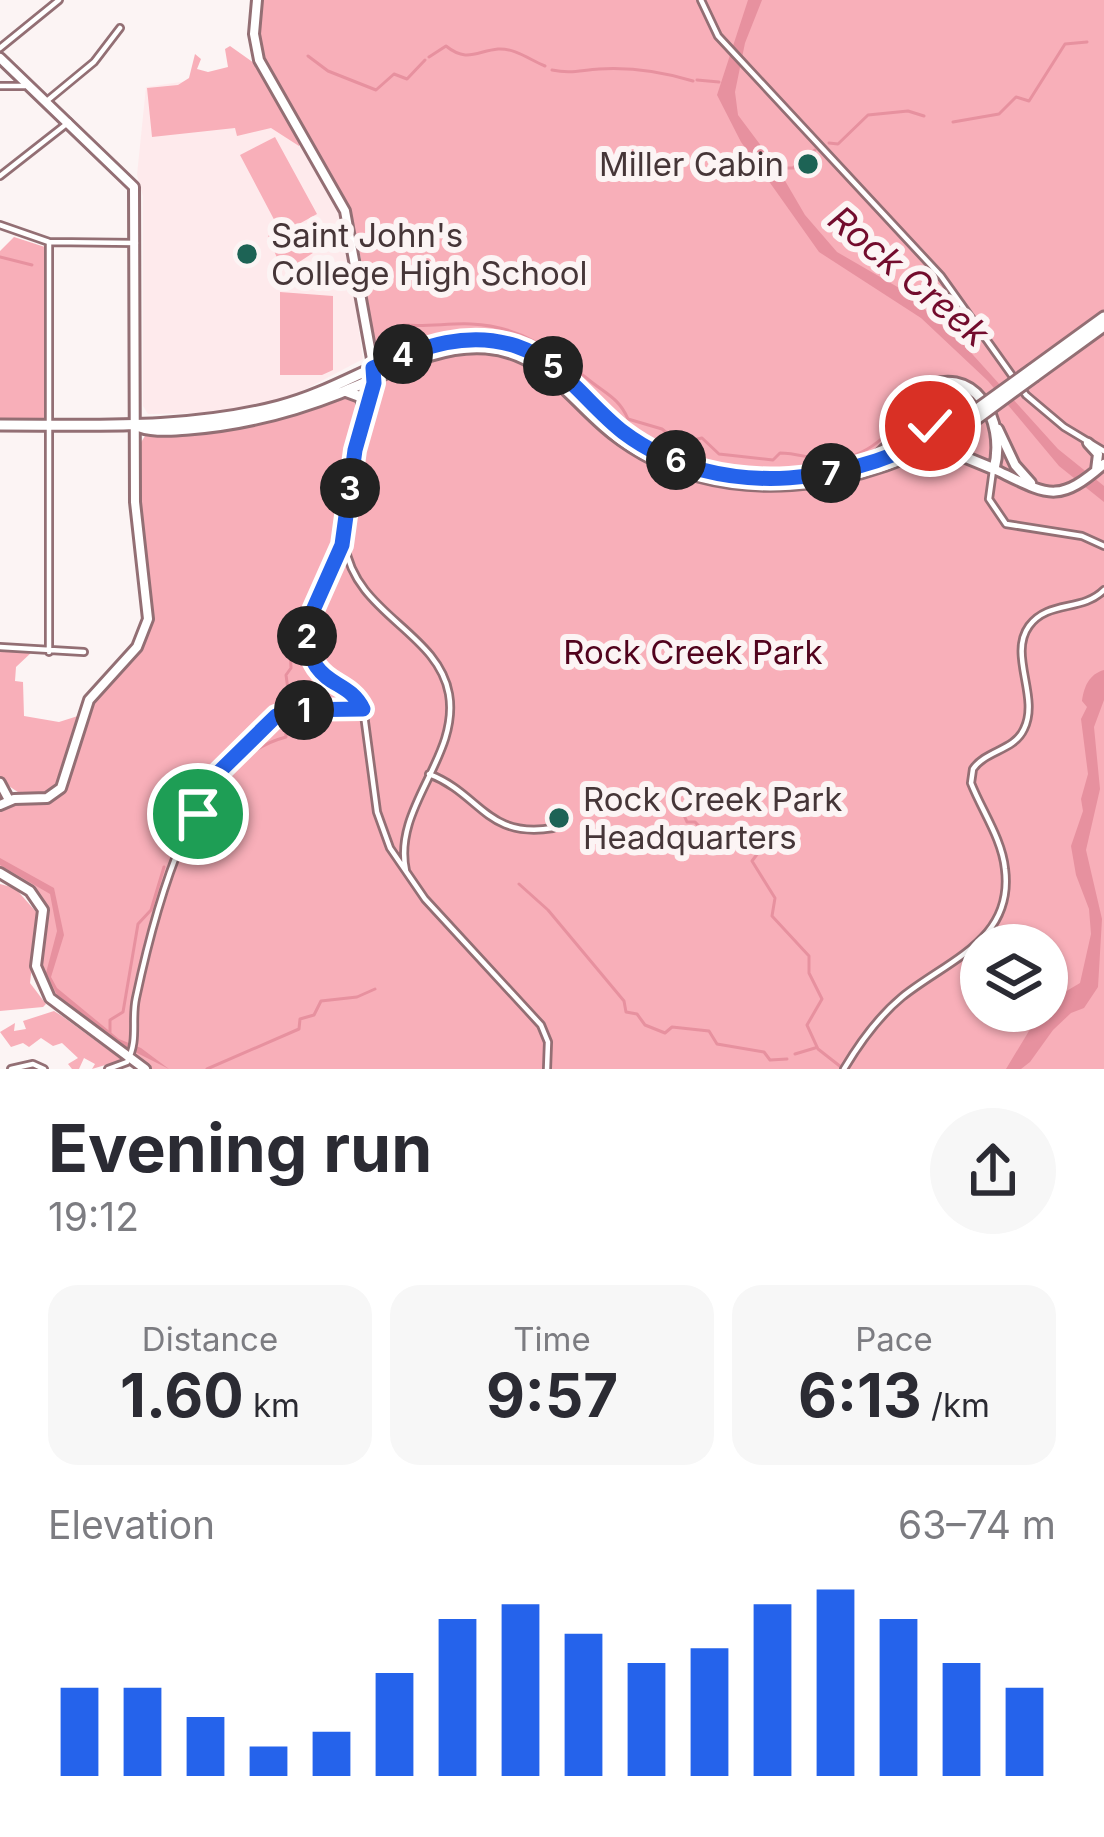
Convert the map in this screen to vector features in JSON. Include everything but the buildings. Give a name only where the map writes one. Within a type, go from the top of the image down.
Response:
[{"type":"main road","points":[[910,458],[1104,322]]},
{"type":"main road","points":[[136,425],[151,430],[221,425],[297,409],[345,392],[432,344],[496,341],[552,365],[628,436],[689,466],[767,477],[820,475],[864,466],[924,443],[955,424]]},
{"type":"main road","points":[[0,425],[136,425],[277,407],[452,349],[509,352],[551,373],[614,435],[646,456],[687,472],[736,482],[814,484],[910,458],[956,454],[994,469],[998,429],[969,388],[952,381],[929,385],[915,395],[893,444],[864,466]]},
{"type":"main road","points":[[929,385],[919,401],[921,418],[935,428],[969,420]]},
{"type":"main road","points":[[345,392],[361,397],[365,411]]},
{"type":"street","points":[[0,48],[59,0]]},
{"type":"street","points":[[257,0],[254,34],[259,59],[346,211],[374,373],[354,457],[345,533],[335,567],[309,612],[308,642],[323,677],[354,695],[363,709],[377,812],[387,842],[408,877],[483,967],[541,1025],[548,1042],[548,1069]]},
{"type":"street","points":[[701,0],[723,41],[941,276],[1026,395],[1098,454],[1095,472]]},
{"type":"street","points":[[46,101],[94,62],[120,28]]},
{"type":"street","points":[[0,58],[134,187],[136,513],[147,624],[127,660],[89,700],[61,788],[47,798],[10,800],[0,786]]},
{"type":"street","points":[[0,86],[30,86]]},
{"type":"street","points":[[0,176],[69,122]]},
{"type":"street","points":[[0,225],[49,242],[136,243]]},
{"type":"street","points":[[49,242],[49,652]]},
{"type":"street","points":[[998,429],[1033,484]]},
{"type":"street","points":[[1088,443],[1104,451]]},
{"type":"street","points":[[1104,464],[1080,486],[1064,492],[1033,484],[1010,467],[994,469],[991,504],[1006,524],[1082,536],[1104,545]]},
{"type":"street","points":[[345,533],[350,566],[379,608],[434,659],[446,682],[448,724],[404,838],[408,877]]},
{"type":"street","points":[[335,567],[350,566]]},
{"type":"street","points":[[844,1069],[896,1003],[994,928],[1006,893],[1005,865],[971,783],[973,769],[988,754],[1014,742],[1025,728],[1030,701],[1023,643],[1029,627],[1046,611],[1086,604],[1104,590]]},
{"type":"street","points":[[0,647],[84,652]]},
{"type":"street","points":[[108,1069],[132,1051],[136,999],[177,849],[212,780],[263,726],[284,712],[363,709]]},
{"type":"street","points":[[428,774],[457,788],[503,826],[554,827]]},
{"type":"street","points":[[387,842],[404,838]]},
{"type":"street","points":[[0,873],[25,888],[42,907],[44,924],[36,964],[50,998],[132,1051],[145,1069]]},
{"type":"street","points":[[11,1069],[33,1064],[44,1069]]},
{"type":"shaded area","points":[[748,0],[762,0],[745,43],[735,92],[738,115],[805,215],[837,252],[901,289],[955,335],[1058,449],[1104,486],[1104,502],[1059,466],[988,381],[921,318],[819,252],[741,142],[717,95]]},
{"type":"shaded area","name":"Saint John's College High School","points":[[258,71],[343,216],[363,359],[289,398],[209,413],[148,414],[143,406],[143,196],[137,175],[146,87]]},
{"type":"shaded area","points":[[1104,670],[1104,700],[1094,727],[1100,789],[1086,850],[1102,919],[1098,987],[1084,1008],[1068,1016],[1068,990],[1080,983],[1091,934],[1071,846],[1083,811],[1088,774],[1081,719],[1087,707],[1082,701],[1095,675]]},
{"type":"shaded area","points":[[0,858],[54,888],[64,935],[51,977],[57,988],[119,1039],[141,1048],[169,1069],[119,1044],[57,995],[46,973],[57,931],[50,894],[0,865]]},
{"type":"shaded area","points":[[1028,1032],[1052,1032],[1030,1062],[1021,1069],[1006,1069]]},
{"type":"green space","name":"Rock Creek Park","points":[[260,0],[1104,0],[1104,1069],[150,1069],[81,1023],[50,993],[38,959],[47,913],[38,897],[0,870],[0,811],[14,802],[50,802],[64,792],[90,706],[133,661],[149,630],[152,603],[139,514],[140,444],[145,436],[176,437],[237,428],[384,382],[348,209],[266,60]]},
{"type":"green space","points":[[230,46],[254,63],[300,139],[299,146],[271,128],[237,136],[235,128],[152,137],[147,88],[178,85],[189,78],[195,54],[201,59],[197,69],[208,72],[228,67],[225,49]]},
{"type":"green space","points":[[275,137],[317,214],[297,225],[305,226],[322,247],[287,270],[282,270],[268,236],[279,229],[240,155]]},
{"type":"green space","points":[[14,237],[45,247],[45,419],[0,419],[0,251]]},
{"type":"green space","points":[[280,292],[333,296],[333,370],[322,375],[280,375]]},
{"type":"green space","points":[[0,646],[33,651],[16,667],[15,681],[23,682],[24,716],[59,722],[81,715],[57,791],[26,795],[0,778]]},
{"type":"green space","points":[[0,884],[15,888],[38,914],[30,983],[46,1004],[43,1007],[0,1011]]},
{"type":"green space","points":[[54,1011],[122,1060],[92,1069],[95,1064],[84,1058],[79,1069],[72,1069],[68,1064],[78,1058],[62,1043],[53,1046],[41,1038],[29,1047],[23,1043],[11,1047],[0,1032],[15,1023],[14,1031],[26,1029],[23,1021]]},
{"type":"waterway","points":[[953,122],[999,114],[1016,97],[1029,101],[1065,44],[1087,42]]},
{"type":"waterway","points":[[429,57],[446,46],[466,55],[504,49],[545,66]]},
{"type":"waterway","points":[[308,56],[328,71],[376,90],[394,74],[407,79],[425,60]]},
{"type":"waterway","points":[[552,70],[634,70],[693,81]]},
{"type":"waterway","points":[[697,80],[719,82]]},
{"type":"waterway","points":[[829,143],[838,144],[868,115],[908,111],[924,116]]},
{"type":"waterway","points":[[775,168],[793,168],[815,150]]},
{"type":"waterway","points":[[0,257],[32,265]]},
{"type":"waterway","points":[[404,325],[471,324],[520,335],[612,397],[628,419],[662,429],[679,443],[702,438],[719,454],[773,460],[780,453],[824,459],[850,456],[882,438],[898,420],[908,398]]},
{"type":"waterway","points":[[290,647],[291,668],[286,675],[290,704]]},
{"type":"waterway","points":[[182,846],[236,766],[266,744],[286,737],[285,719]]},
{"type":"waterway","points":[[679,804],[687,822],[720,838],[751,842],[758,853],[752,861],[775,898],[772,916],[809,956],[809,973],[822,999],[807,1025],[818,1049],[841,1067]]},
{"type":"waterway","points":[[110,1032],[110,1020],[123,1012],[138,924],[151,910],[164,867]]},
{"type":"waterway","points":[[519,884],[548,910],[624,1001],[626,1012],[637,1014],[645,1025],[665,1033],[672,1027],[709,1031],[717,1044],[764,1052],[770,1060],[787,1059]]},
{"type":"waterway","points":[[207,1069],[299,1029],[300,1019],[314,1015],[321,1001],[357,997],[375,989]]},
{"type":"waterway","points":[[795,1054],[815,1048]]},
{"type":"place","name":"Miller Cabin","points":[[808,164]]},
{"type":"place","name":"Saint John's College High School","points":[[247,254]]},
{"type":"place","name":"Rock Creek Park Headquarters","points":[[559,818]]},
{"type":"route","points":[[198,814],[215,776],[276,716],[292,710],[363,709],[357,698],[333,686],[316,667],[306,626],[342,545],[355,450],[375,378],[373,368],[418,348],[456,340],[519,347],[552,365],[628,436],[689,466],[720,473],[804,476],[853,469],[898,455],[955,424],[930,426]]},
{"type":"water label","name":"Rock Creek","points":[[909,276]]}]
